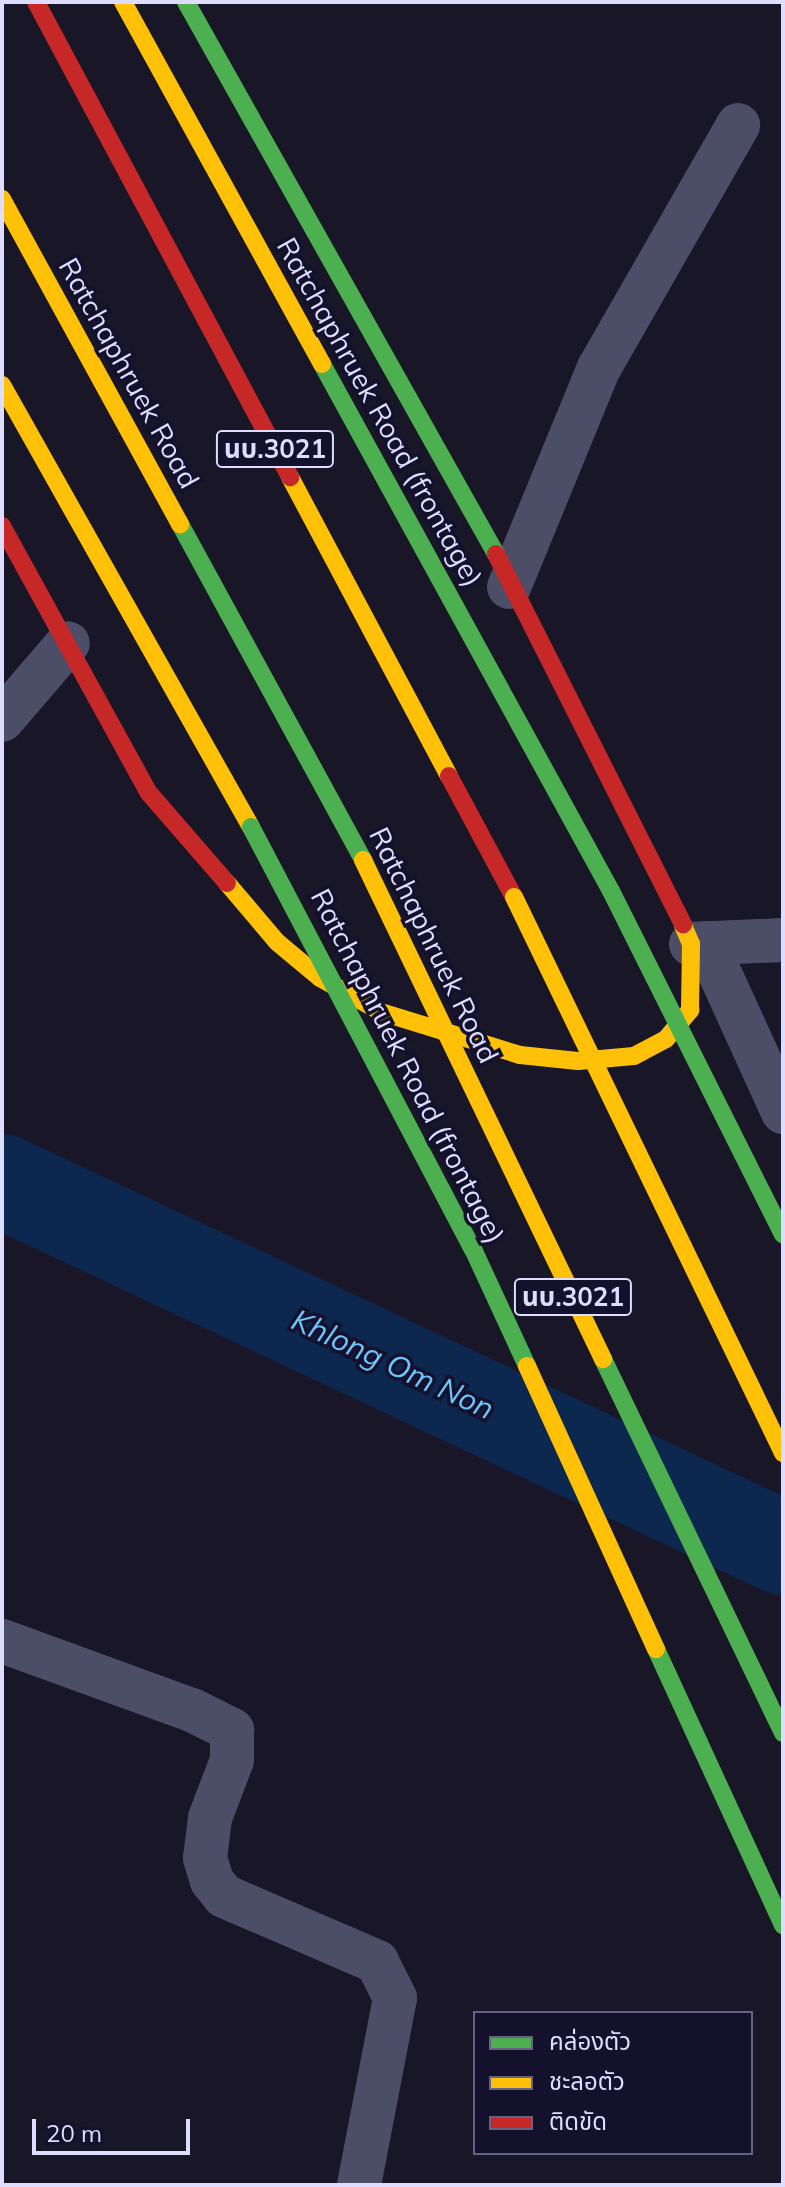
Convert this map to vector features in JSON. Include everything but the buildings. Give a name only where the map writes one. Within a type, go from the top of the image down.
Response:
[{"type":"main road","name":"นบ.3021","points":[[36,2],[514,897],[783,1453]]},
{"type":"main road","name":"Ratchaphruek Road (frontage)","points":[[123,2],[611,891],[783,1234]]},
{"type":"main road","points":[[2,526],[158,804],[277,942],[320,978],[381,1012],[520,1055],[578,1061],[634,1056],[666,1039],[690,1010],[698,943],[509,587],[460,482],[186,2]]},
{"type":"main road","name":"Ratchaphruek Road","points":[[2,199],[363,860],[783,1733]]},
{"type":"main road","name":"Ratchaphruek Road (frontage)","points":[[2,385],[251,827],[473,1249],[783,1925]]},
{"type":"street","points":[[509,587],[599,368],[738,125]]},
{"type":"street","points":[[2,720],[68,643]]},
{"type":"street","points":[[783,940],[698,943],[783,1112]]},
{"type":"street","points":[[2,1641],[192,1710],[232,1730],[232,1760],[210,1818],[207,1845],[212,1881],[224,1896],[377,1962],[395,1998],[359,2185]]},
{"type":"waterway","name":"Khlong Om Non","points":[[2,1181],[783,1548]]},
{"type":"traffic: fast","points":[[186,2],[496,554]]},
{"type":"traffic: fast","points":[[322,364],[611,891]]},
{"type":"traffic: fast","points":[[180,524],[363,860]]},
{"type":"traffic: fast","points":[[251,827],[473,1249],[527,1366]]},
{"type":"traffic: fast","points":[[611,891],[783,1234]]},
{"type":"traffic: fast","points":[[603,1359],[783,1733]]},
{"type":"traffic: fast","points":[[656,1649],[783,1925]]},
{"type":"traffic: slow","points":[[123,2],[322,364]]},
{"type":"traffic: slow","points":[[2,199],[180,524]]},
{"type":"traffic: slow","points":[[2,385],[251,827]]},
{"type":"traffic: slow","points":[[290,477],[449,776]]},
{"type":"traffic: slow","points":[[363,860],[603,1359]]},
{"type":"traffic: slow","points":[[227,883],[277,942],[320,978],[381,1012],[520,1055],[578,1061],[634,1056],[666,1039],[690,1010],[691,944],[683,925]]},
{"type":"traffic: slow","points":[[514,897],[783,1453]]},
{"type":"traffic: slow","points":[[527,1366],[656,1649]]},
{"type":"traffic: jam","points":[[36,2],[290,477]]},
{"type":"traffic: jam","points":[[2,526],[149,793],[227,883]]},
{"type":"traffic: jam","points":[[496,554],[683,925]]},
{"type":"traffic: jam","points":[[449,776],[514,897]]}]
